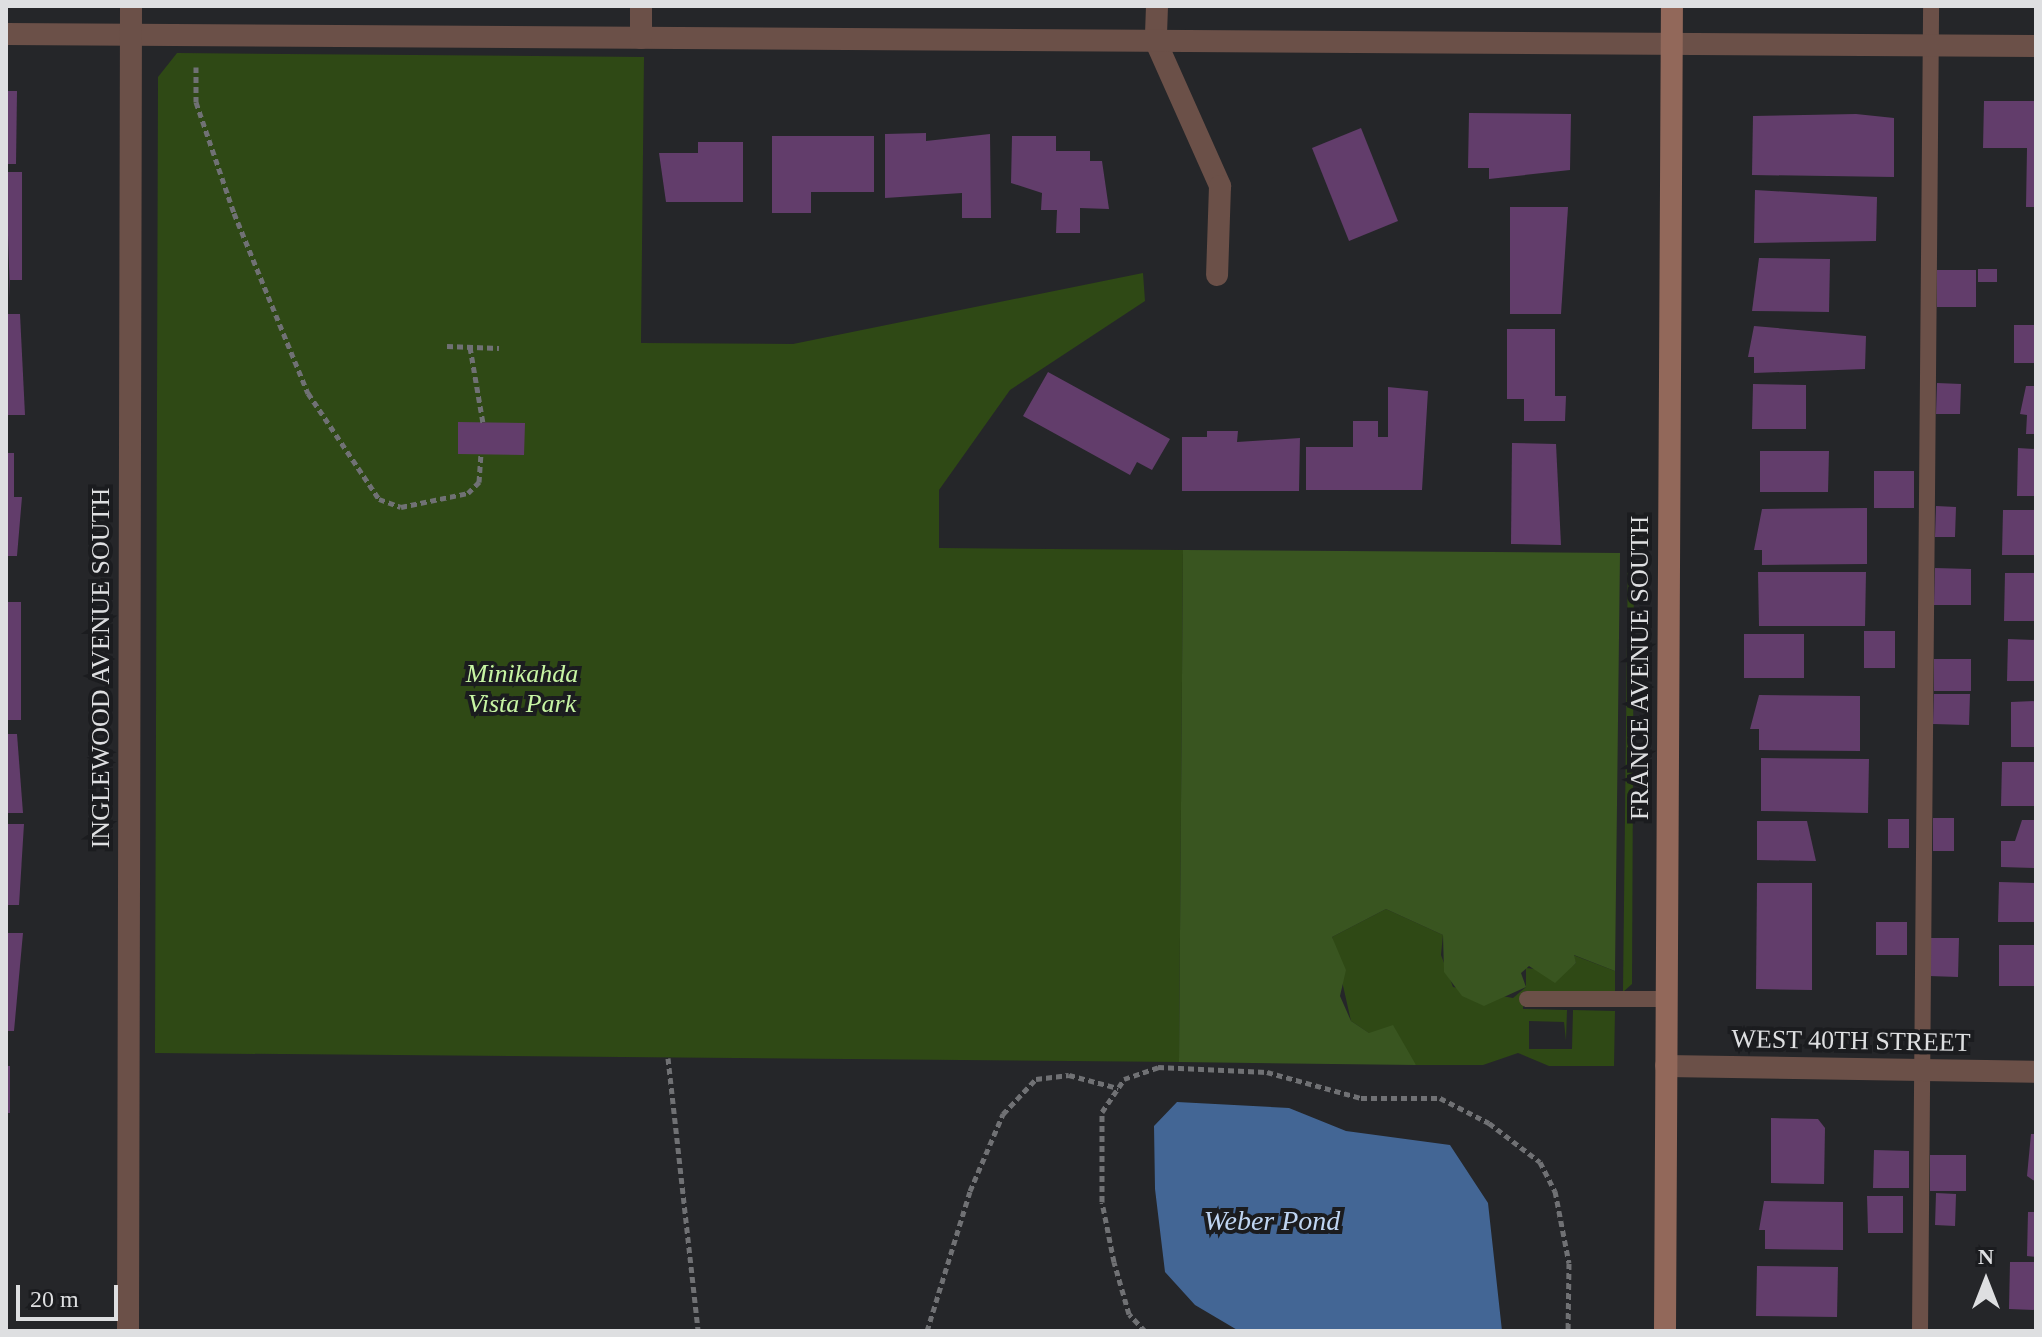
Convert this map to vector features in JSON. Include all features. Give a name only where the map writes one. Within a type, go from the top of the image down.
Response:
[{"type":"main road","name":"FRANCE AVENUE SOUTH","points":[[1665,1331],[1672,6]]},
{"type":"street","name":"INGLEWOOD AVENUE SOUTH","points":[[128,1331],[131,6]]},
{"type":"street","points":[[641,6],[641,38]]},
{"type":"street","points":[[1157,6],[1156,42],[1220,186],[1217,275]]},
{"type":"street","points":[[6,34],[2036,46]]},
{"type":"street","name":"WEST 40TH STREET","points":[[1666,1066],[2036,1072]]},
{"type":"lane","points":[[1920,1331],[1931,6]]},
{"type":"lane","points":[[1527,999],[1666,999]]},
{"type":"path","points":[[196,67],[196,102],[229,200],[308,393],[379,499],[401,507],[468,493],[479,482],[481,454]]},
{"type":"path","points":[[447,346],[499,348]]},
{"type":"path","points":[[470,347],[483,423]]},
{"type":"path","points":[[668,1058],[698,1331]]},
{"type":"path","points":[[1145,1331],[1129,1314],[1102,1202],[1102,1112],[1118,1088],[1158,1067],[1267,1072],[1361,1098],[1440,1098],[1489,1123],[1540,1162],[1555,1191],[1569,1263],[1568,1331]]},
{"type":"path","points":[[927,1331],[970,1191],[1003,1114],[1036,1079],[1069,1075],[1118,1088]]},
{"type":"green space","name":"Minikahda Vista Park","points":[[177,53],[644,57],[641,343],[793,344],[1143,273],[1145,301],[1010,390],[939,490],[939,548],[1183,550],[1179,1062],[155,1053],[158,77]]},
{"type":"green space","points":[[1183,550],[1620,553],[1615,971],[1574,955],[1576,963],[1555,983],[1529,966],[1521,973],[1526,987],[1484,1006],[1462,996],[1444,972],[1443,935],[1386,909],[1332,937],[1346,970],[1340,996],[1351,1021],[1369,1033],[1393,1025],[1416,1065],[1179,1062]]},
{"type":"green space","points":[[1628,553],[1634,553],[1632,984],[1623,992]]},
{"type":"green space","points":[[1386,909],[1443,935],[1441,955],[1453,987],[1513,998],[1526,987],[1526,968],[1565,972],[1576,963],[1573,955],[1615,971],[1615,991],[1524,991],[1523,1009],[1567,1010],[1566,1041],[1564,1022],[1529,1021],[1529,1049],[1572,1049],[1573,1010],[1615,1011],[1614,1066],[1549,1066],[1518,1053],[1483,1065],[1416,1065],[1351,1021],[1332,937]]},
{"type":"water","name":"Weber Pond","points":[[1177,1102],[1289,1108],[1346,1131],[1450,1145],[1488,1203],[1502,1331],[1239,1331],[1195,1305],[1165,1272],[1155,1189],[1154,1126]]},
{"type":"building","points":[[6,91],[17,91],[16,164],[6,164]]},
{"type":"building","points":[[1984,101],[2036,101],[2036,207],[2026,207],[2027,148],[1983,148]]},
{"type":"building","points":[[1469,113],[1571,114],[1570,170],[1489,179],[1489,168],[1468,168]]},
{"type":"building","points":[[1856,114],[1894,118],[1894,177],[1752,175],[1753,116]]},
{"type":"building","points":[[1361,128],[1398,221],[1349,241],[1312,148]]},
{"type":"building","points":[[926,133],[926,141],[990,134],[991,218],[962,218],[962,193],[885,198],[885,134]]},
{"type":"building","points":[[772,136],[874,136],[874,192],[811,192],[811,213],[772,213]]},
{"type":"building","points":[[1012,136],[1056,136],[1056,151],[1090,151],[1090,161],[1102,161],[1109,209],[1080,208],[1080,233],[1056,233],[1057,210],[1041,210],[1042,193],[1011,183]]},
{"type":"building","points":[[698,142],[743,142],[743,202],[666,202],[659,153],[698,153]]},
{"type":"building","points":[[6,172],[22,172],[22,280],[10,280],[10,298]]},
{"type":"building","points":[[1755,190],[1877,197],[1876,241],[1754,243]]},
{"type":"building","points":[[1510,207],[1568,207],[1561,314],[1510,314]]},
{"type":"building","points":[[1759,258],[1830,259],[1829,312],[1752,311]]},
{"type":"building","points":[[1978,269],[1997,269],[1997,282],[1978,282]]},
{"type":"building","points":[[1937,270],[1976,270],[1976,307],[1937,307]]},
{"type":"building","points":[[6,314],[20,314],[25,415],[6,415]]},
{"type":"building","points":[[2014,325],[2036,325],[2036,363],[2014,363]]},
{"type":"building","points":[[1754,326],[1866,336],[1865,369],[1754,373],[1754,357],[1748,357]]},
{"type":"building","points":[[1507,329],[1555,329],[1555,396],[1566,396],[1565,421],[1524,421],[1524,399],[1507,399]]},
{"type":"building","points":[[1048,372],[1170,439],[1152,470],[1137,462],[1130,475],[1023,416]]},
{"type":"building","points":[[1937,383],[1961,384],[1960,414],[1936,414]]},
{"type":"building","points":[[1753,384],[1806,385],[1806,429],[1752,429]]},
{"type":"building","points":[[2026,386],[2036,386],[2036,434],[2026,434],[2027,415],[2020,414]]},
{"type":"building","points":[[1388,387],[1428,391],[1422,490],[1306,490],[1306,447],[1353,447],[1353,421],[1378,421],[1378,437],[1388,437]]},
{"type":"building","points":[[458,422],[525,423],[524,455],[458,454]]},
{"type":"building","points":[[1207,431],[1238,431],[1237,442],[1300,438],[1299,491],[1182,491],[1182,437],[1207,437]]},
{"type":"building","points":[[1512,443],[1556,444],[1561,545],[1511,544]]},
{"type":"building","points":[[2018,448],[2036,449],[2036,496],[2017,496]]},
{"type":"building","points":[[1760,451],[1829,451],[1828,492],[1760,492]]},
{"type":"building","points":[[6,453],[14,453],[14,497],[22,497],[17,556],[6,556]]},
{"type":"building","points":[[1874,471],[1914,471],[1914,508],[1874,508]]},
{"type":"building","points":[[1936,506],[1956,507],[1955,537],[1935,537]]},
{"type":"building","points":[[1867,508],[1867,564],[1762,565],[1762,550],[1754,550],[1762,509]]},
{"type":"building","points":[[2003,510],[2036,510],[2036,555],[2002,555]]},
{"type":"building","points":[[1935,568],[1971,569],[1971,605],[1934,605]]},
{"type":"building","points":[[1758,572],[1866,572],[1865,626],[1759,626]]},
{"type":"building","points":[[2005,573],[2036,573],[2036,621],[2004,621]]},
{"type":"building","points":[[6,602],[21,602],[21,720],[6,720]]},
{"type":"building","points":[[1864,631],[1895,631],[1895,668],[1864,668]]},
{"type":"building","points":[[1744,634],[1804,634],[1804,678],[1744,678]]},
{"type":"building","points":[[2008,639],[2036,640],[2036,681],[2007,681]]},
{"type":"building","points":[[1934,659],[1971,659],[1971,691],[1934,691]]},
{"type":"building","points":[[1934,694],[1970,694],[1969,725],[1933,724]]},
{"type":"building","points":[[1759,695],[1860,696],[1860,751],[1759,750],[1759,729],[1750,729]]},
{"type":"building","points":[[2036,701],[2036,747],[2011,747],[2011,702]]},
{"type":"building","points":[[6,734],[17,734],[23,813],[6,813]]},
{"type":"building","points":[[1761,758],[1869,759],[1868,813],[1761,811]]},
{"type":"building","points":[[2002,762],[2036,762],[2036,806],[2001,806]]},
{"type":"building","points":[[1933,818],[1954,818],[1954,851],[1933,851]]},
{"type":"building","points":[[1888,819],[1909,819],[1909,848],[1888,848]]},
{"type":"building","points":[[2022,820],[2036,820],[2036,868],[2001,867],[2001,841],[2015,841]]},
{"type":"building","points":[[1757,821],[1807,821],[1816,861],[1757,860]]},
{"type":"building","points":[[6,824],[24,824],[19,905],[6,905]]},
{"type":"building","points":[[1999,882],[2036,883],[2036,922],[1998,922]]},
{"type":"building","points":[[1757,883],[1812,883],[1812,990],[1756,989]]},
{"type":"building","points":[[1876,922],[1907,922],[1907,955],[1876,955]]},
{"type":"building","points":[[6,933],[23,933],[14,1031],[6,1031]]},
{"type":"building","points":[[1930,938],[1959,938],[1958,977],[1929,976]]},
{"type":"building","points":[[1999,945],[2036,945],[2036,986],[1999,986]]},
{"type":"building","points":[[6,1066],[10,1066],[10,1113],[6,1113]]},
{"type":"building","points":[[1771,1118],[1818,1119],[1825,1128],[1824,1184],[1771,1183]]},
{"type":"building","points":[[2031,1134],[2036,1134],[2036,1182],[2027,1176]]},
{"type":"building","points":[[1874,1150],[1909,1151],[1909,1188],[1873,1188]]},
{"type":"building","points":[[1930,1155],[1966,1155],[1966,1191],[1930,1191]]},
{"type":"building","points":[[1936,1193],[1956,1194],[1955,1226],[1935,1225]]},
{"type":"building","points":[[1867,1196],[1903,1196],[1903,1233],[1868,1233]]},
{"type":"building","points":[[1764,1201],[1843,1202],[1843,1250],[1765,1249],[1765,1230],[1759,1230]]},
{"type":"building","points":[[2028,1212],[2036,1212],[2036,1257],[2027,1256]]},
{"type":"building","points":[[2010,1262],[2036,1262],[2036,1310],[2009,1309]]},
{"type":"building","points":[[1757,1266],[1838,1267],[1837,1317],[1756,1316]]}]
